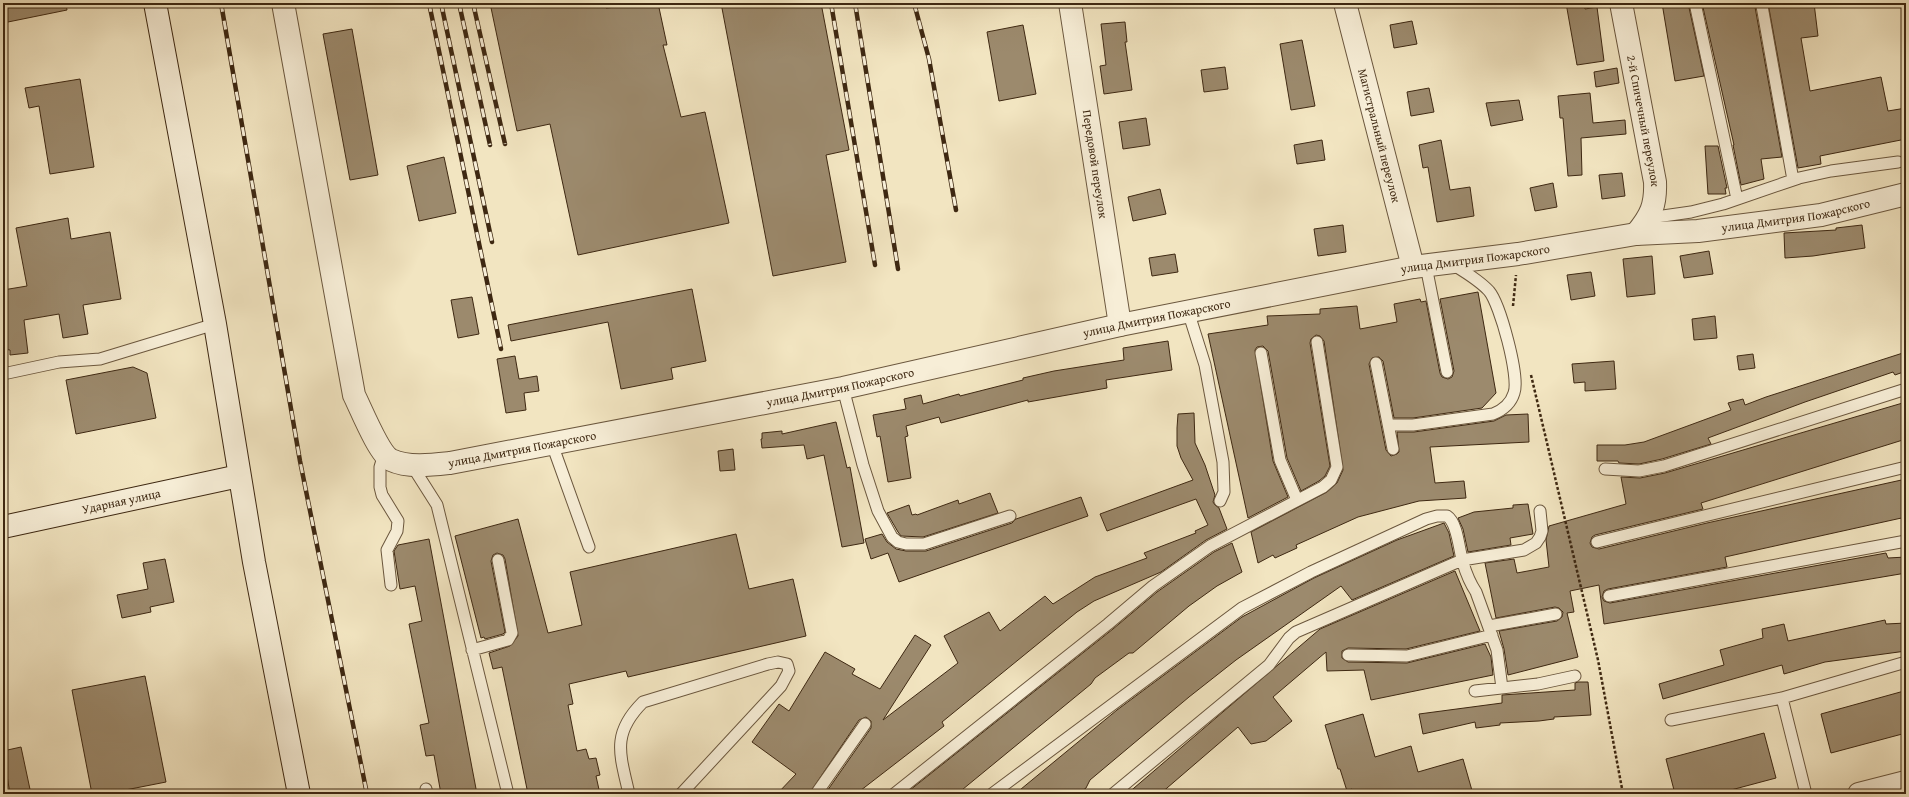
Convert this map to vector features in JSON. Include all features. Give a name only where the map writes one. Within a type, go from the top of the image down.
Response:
[{"type":"street","points":[[155,3],[214,324],[239,476],[299,794]]},
{"type":"street","points":[[283,3],[346,358],[354,395],[384,454]]},
{"type":"street","name":"Передовой переулок","points":[[1070,3],[1120,325]]},
{"type":"street","name":"Магистральный переулок","points":[[1345,3],[1419,267]]},
{"type":"street","name":"2-й Спичечный переулок","points":[[1621,3],[1655,182],[1655,195],[1643,226]]},
{"type":"street","name":"улица Дмитрия Пожарского","points":[[384,454],[390,460],[411,464],[450,463],[843,388],[1120,325],[1419,267],[1518,254],[1643,226],[1698,231],[1821,215],[1906,194]]},
{"type":"street","name":"Ударная улица","points":[[3,527],[239,476]]},
{"type":"street","points":[[1859,794],[1906,782]]},
{"type":"lane","points":[[1695,3],[1737,199]]},
{"type":"lane","points":[[1762,6],[1793,180]]},
{"type":"lane","points":[[1643,226],[1737,199],[1793,180],[1831,171],[1898,162]]},
{"type":"lane","points":[[1390,425],[1413,425],[1494,414],[1510,402],[1514,393],[1516,383],[1513,360],[1499,312],[1490,292],[1476,279],[1450,263]]},
{"type":"lane","points":[[1419,267],[1447,372]]},
{"type":"lane","points":[[1188,312],[1205,365],[1222,462],[1224,492],[1220,501]]},
{"type":"lane","points":[[3,374],[59,362],[100,359],[214,324]]},
{"type":"lane","points":[[894,794],[1153,586],[1210,546],[1323,487],[1331,480],[1337,467],[1317,342]]},
{"type":"lane","points":[[1261,353],[1280,460],[1297,500]]},
{"type":"lane","points":[[1376,363],[1390,425],[1393,448]]},
{"type":"lane","points":[[843,388],[863,466],[878,511],[892,538],[898,542],[906,544],[924,544],[1010,516]]},
{"type":"lane","points":[[1605,469],[1639,471],[1664,466],[1906,389]]},
{"type":"lane","points":[[552,444],[589,547]]},
{"type":"lane","points":[[384,454],[380,467],[380,487],[382,495],[398,521],[397,531],[387,550],[391,585]]},
{"type":"lane","points":[[411,464],[436,505],[508,794]]},
{"type":"lane","points":[[1597,542],[1906,467]]},
{"type":"lane","points":[[1113,794],[1269,665],[1289,638],[1296,632],[1316,622],[1462,560],[1516,552],[1531,547],[1540,538],[1542,531],[1540,511]]},
{"type":"lane","points":[[992,794],[1242,608],[1311,572],[1426,519],[1444,515],[1450,518],[1453,522],[1462,560],[1490,630],[1496,650],[1502,688]]},
{"type":"lane","points":[[1609,596],[1906,541]]},
{"type":"lane","points":[[472,650],[508,640],[512,633],[498,560]]},
{"type":"lane","points":[[1348,655],[1407,656],[1490,630],[1556,614]]},
{"type":"lane","points":[[629,794],[620,756],[620,737],[631,715],[643,702],[768,664],[778,662],[787,664],[789,671],[782,686],[681,794]]},
{"type":"lane","points":[[1671,720],[1782,698],[1906,662]]},
{"type":"lane","points":[[1475,691],[1538,684],[1575,676]]},
{"type":"lane","points":[[1782,698],[1806,794]]},
{"type":"lane","points":[[816,794],[865,724]]},
{"type":"path","points":[[1513,312],[1518,254]]},
{"type":"path","points":[[1529,368],[1597,659],[1623,794]]},
{"type":"building","points":[[3,3],[66,3],[67,10],[3,23]]},
{"type":"building","points":[[490,3],[605,3],[606,8],[658,3],[667,45],[663,45],[681,117],[705,112],[729,223],[578,255],[550,124],[517,131]]},
{"type":"building","points":[[721,3],[821,3],[849,150],[826,155],[846,262],[773,276]]},
{"type":"building","points":[[1566,3],[1584,3],[1585,9],[1597,7],[1604,61],[1577,65]]},
{"type":"building","points":[[1662,3],[1688,3],[1704,76],[1675,81]]},
{"type":"building","points":[[1702,3],[1756,3],[1755,7],[1782,157],[1761,159],[1764,179],[1741,185],[1734,145]]},
{"type":"building","points":[[1768,3],[1814,3],[1818,36],[1801,38],[1810,91],[1881,77],[1888,111],[1906,108],[1906,139],[1820,156],[1821,164],[1798,168]]},
{"type":"building","points":[[1412,21],[1417,44],[1394,48],[1390,25]]},
{"type":"building","points":[[1125,22],[1127,42],[1125,42],[1132,90],[1104,94],[1100,66],[1106,65],[1101,24]]},
{"type":"building","points":[[1023,25],[1036,94],[999,101],[987,32]]},
{"type":"building","points":[[352,29],[378,175],[350,180],[323,34]]},
{"type":"building","points":[[1302,40],[1315,106],[1291,110],[1280,44]]},
{"type":"building","points":[[1225,67],[1228,89],[1204,92],[1201,70]]},
{"type":"building","points":[[1617,68],[1619,83],[1596,87],[1594,72]]},
{"type":"building","points":[[80,79],[94,167],[50,174],[39,106],[29,108],[25,88]]},
{"type":"building","points":[[1429,88],[1434,112],[1411,116],[1407,92]]},
{"type":"building","points":[[1590,93],[1593,123],[1625,120],[1626,134],[1581,138],[1582,175],[1568,176],[1563,118],[1560,118],[1558,96]]},
{"type":"building","points":[[1519,100],[1523,120],[1491,126],[1486,103]]},
{"type":"building","points":[[1146,118],[1150,145],[1123,149],[1119,122]]},
{"type":"building","points":[[1322,140],[1325,160],[1297,164],[1294,145]]},
{"type":"building","points":[[1441,140],[1450,190],[1470,187],[1474,216],[1437,222],[1428,167],[1423,168],[1419,145]]},
{"type":"building","points":[[1705,146],[1718,146],[1727,188],[1725,188],[1726,194],[1708,194]]},
{"type":"building","points":[[444,157],[456,213],[419,221],[407,166]]},
{"type":"building","points":[[1622,173],[1625,196],[1602,199],[1599,175]]},
{"type":"building","points":[[1553,183],[1557,207],[1535,211],[1530,188]]},
{"type":"building","points":[[1160,189],[1166,214],[1133,221],[1128,197]]},
{"type":"building","points":[[68,218],[71,239],[110,232],[121,299],[83,305],[88,334],[63,338],[59,314],[24,320],[28,353],[10,355],[10,350],[3,349],[3,290],[27,286],[16,228]]},
{"type":"building","points":[[1343,225],[1346,252],[1318,256],[1314,229]]},
{"type":"building","points":[[1862,225],[1865,248],[1813,256],[1785,258],[1784,233],[1836,230],[1836,228]]},
{"type":"building","points":[[1709,251],[1713,274],[1684,278],[1680,256]]},
{"type":"building","points":[[1175,254],[1178,272],[1152,276],[1149,258]]},
{"type":"building","points":[[1652,256],[1655,294],[1627,297],[1623,259]]},
{"type":"building","points":[[1591,272],[1595,296],[1571,300],[1567,275]]},
{"type":"building","points":[[692,289],[706,361],[671,368],[673,379],[621,389],[608,322],[511,341],[508,325]]},
{"type":"building","points":[[1478,292],[1496,393],[1482,408],[1413,418],[1394,418],[1383,361],[1379,357],[1372,358],[1369,364],[1386,450],[1391,456],[1399,452],[1397,432],[1414,432],[1494,421],[1506,415],[1528,414],[1529,442],[1430,447],[1435,483],[1464,481],[1466,498],[1419,501],[1358,517],[1296,545],[1297,548],[1275,558],[1273,555],[1258,563],[1251,532],[1327,492],[1337,483],[1343,470],[1324,341],[1320,336],[1316,335],[1311,339],[1310,343],[1330,466],[1325,476],[1301,491],[1287,458],[1268,351],[1263,346],[1257,347],[1255,350],[1273,461],[1288,497],[1248,518],[1208,334],[1268,325],[1267,316],[1320,314],[1320,309],[1357,306],[1360,329],[1397,322],[1394,304],[1420,299],[1421,302],[1426,301],[1440,373],[1442,377],[1448,379],[1452,377],[1454,371],[1440,299]]},
{"type":"building","points":[[472,297],[479,334],[458,338],[451,300]]},
{"type":"building","points":[[1715,316],[1717,338],[1694,340],[1692,319]]},
{"type":"building","points":[[1168,341],[1172,370],[1106,380],[1107,388],[1028,402],[1028,400],[941,423],[939,417],[906,426],[908,436],[905,437],[911,478],[888,482],[880,436],[877,437],[873,415],[906,409],[904,399],[921,395],[923,404],[959,394],[960,396],[1023,380],[1023,378],[1054,371],[1124,360],[1123,348]]},
{"type":"building","points":[[1906,352],[1906,371],[1895,375],[1893,372],[1805,402],[1708,438],[1711,444],[1662,459],[1639,464],[1619,463],[1618,461],[1597,461],[1597,445],[1625,445],[1644,442],[1731,410],[1728,403],[1743,399],[1745,405]]},
{"type":"building","points":[[1753,354],[1755,368],[1739,370],[1737,356]]},
{"type":"building","points":[[515,356],[519,379],[537,376],[539,391],[524,393],[526,410],[506,413],[497,359]]},
{"type":"building","points":[[1614,361],[1616,389],[1585,391],[1585,382],[1574,383],[1572,364]]},
{"type":"building","points":[[133,367],[147,373],[156,418],[76,434],[66,380]]},
{"type":"building","points":[[1906,402],[1906,439],[1701,503],[1703,509],[1595,535],[1592,537],[1590,543],[1592,547],[1599,549],[1707,523],[1906,479],[1906,517],[1725,557],[1727,567],[1608,589],[1604,591],[1602,597],[1604,601],[1610,603],[1886,553],[1888,558],[1906,557],[1906,573],[1604,624],[1599,585],[1570,591],[1574,612],[1567,613],[1578,657],[1508,675],[1504,649],[1499,631],[1557,621],[1562,617],[1563,612],[1559,608],[1555,607],[1496,618],[1485,563],[1514,559],[1517,573],[1549,567],[1546,540],[1549,526],[1626,504],[1621,477],[1640,478],[1665,473]]},
{"type":"building","points":[[1194,413],[1195,443],[1205,465],[1215,495],[1213,502],[1219,508],[1227,529],[1206,540],[1161,572],[1094,601],[1077,612],[942,722],[944,726],[856,794],[825,794],[871,728],[871,721],[866,717],[859,720],[809,794],[777,794],[796,774],[752,742],[779,704],[789,711],[825,652],[855,669],[852,674],[880,689],[915,635],[931,645],[883,720],[958,663],[944,636],[989,612],[1000,631],[1045,596],[1053,604],[1095,577],[1147,558],[1144,553],[1196,533],[1195,531],[1208,525],[1196,499],[1107,531],[1100,514],[1193,480],[1181,458],[1177,446],[1177,428],[1178,414]]},
{"type":"building","points":[[836,422],[847,468],[850,467],[864,543],[842,547],[824,455],[807,459],[804,445],[762,448],[761,439],[762,433],[782,431],[782,434]]},
{"type":"building","points":[[733,449],[735,470],[720,471],[718,451]]},
{"type":"building","points":[[990,493],[998,513],[923,537],[901,536],[887,513],[909,505],[912,515],[917,515],[958,500],[959,504]]},
{"type":"building","points":[[1081,497],[1088,516],[899,582],[888,553],[871,559],[865,539],[882,534],[887,542],[896,549],[906,551],[926,551],[1012,523],[1016,519]]},
{"type":"building","points":[[1528,504],[1533,534],[1510,538],[1511,545],[1468,552],[1463,529],[1458,518],[1474,512],[1513,508],[1513,505]]},
{"type":"building","points":[[518,519],[548,633],[582,625],[570,572],[736,534],[749,589],[793,579],[806,636],[628,677],[626,671],[569,684],[573,704],[568,705],[577,751],[586,749],[589,759],[596,758],[600,775],[596,776],[600,794],[528,794],[502,667],[493,669],[489,653],[510,646],[518,636],[505,559],[503,555],[497,553],[493,555],[491,561],[505,632],[503,634],[485,639],[484,637],[481,638],[455,536]]},
{"type":"building","points":[[1444,523],[1449,533],[1454,556],[1352,600],[1341,586],[1236,660],[1189,697],[1090,780],[1086,788],[1078,794],[1015,794],[1117,710],[1242,617],[1314,578],[1397,540]]},
{"type":"building","points":[[429,539],[477,794],[441,794],[434,755],[426,756],[420,725],[429,723],[409,624],[422,621],[415,586],[400,589],[394,551],[398,545]]},
{"type":"building","points":[[1232,543],[1242,572],[1217,586],[1189,606],[1133,653],[1129,653],[1095,678],[1091,684],[957,794],[905,794],[1113,629],[1157,592],[1214,552]]},
{"type":"building","points":[[165,559],[174,602],[150,607],[151,612],[122,618],[117,595],[148,589],[143,563]]},
{"type":"building","points":[[1455,571],[1480,631],[1406,649],[1348,648],[1342,651],[1342,658],[1348,662],[1407,663],[1485,644],[1491,657],[1493,675],[1371,700],[1364,670],[1327,671],[1326,652],[1273,697],[1292,721],[1266,741],[1251,744],[1238,727],[1160,794],[1127,794],[1320,629]]},
{"type":"building","points":[[1885,620],[1886,624],[1906,623],[1906,651],[1825,662],[1784,674],[1782,665],[1663,699],[1659,684],[1724,665],[1720,650],[1763,638],[1762,629],[1784,624],[1788,641]]},
{"type":"building","points":[[145,676],[166,782],[105,794],[92,794],[72,690]]},
{"type":"building","points":[[1588,682],[1591,715],[1554,717],[1554,719],[1539,721],[1500,723],[1500,725],[1476,728],[1475,722],[1423,734],[1419,714],[1502,703],[1502,695],[1575,690],[1575,683]]},
{"type":"building","points":[[1904,691],[1906,700],[1906,733],[1831,753],[1821,714]]},
{"type":"building","points":[[1363,714],[1375,757],[1411,746],[1418,772],[1463,759],[1473,794],[1353,794],[1352,789],[1347,791],[1340,769],[1338,769],[1325,725]]},
{"type":"building","points":[[1764,733],[1776,778],[1716,794],[1675,794],[1666,759]]},
{"type":"building","points":[[21,747],[31,794],[10,794],[3,751]]},
{"type":"railway","points":[[221,3],[300,461],[367,794]]},
{"type":"railway","points":[[429,3],[501,349]]},
{"type":"railway","points":[[441,3],[492,242]]},
{"type":"railway","points":[[459,3],[490,145]]},
{"type":"railway","points":[[473,3],[505,144]]},
{"type":"railway","points":[[831,3],[875,265]]},
{"type":"railway","points":[[855,3],[898,269]]},
{"type":"railway","points":[[914,3],[929,59],[956,210]]}]
